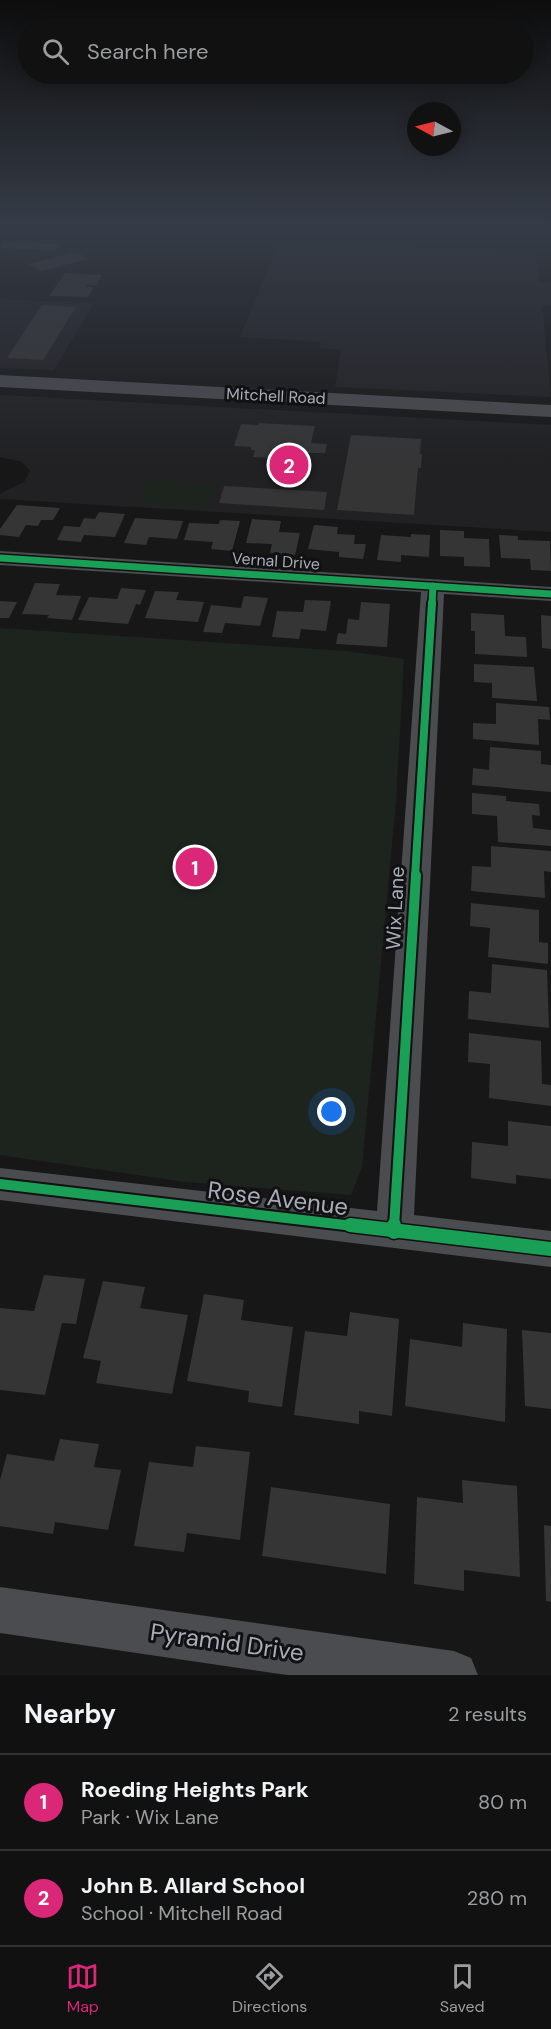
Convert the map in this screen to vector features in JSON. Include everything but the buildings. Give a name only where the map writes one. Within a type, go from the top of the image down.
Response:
[{"type":"street","name":"Mitchell Road","points":[[0,381],[551,411]]},
{"type":"street","name":"Vernal Drive","points":[[0,558],[551,594]]},
{"type":"street","name":"Wix Lane","points":[[394,1232],[433,586]]},
{"type":"street","name":"Rose Avenue","points":[[0,1184],[551,1249]]},
{"type":"street","name":"Pyramid Drive","points":[[0,1610],[333,1666],[454,1675]]},
{"type":"shaded area","points":[[0,304],[93,304],[54,370],[0,368]]},
{"type":"shaded area","points":[[254,304],[551,304],[542,306],[551,397],[335,387],[341,350],[319,348],[321,342],[240,337]]},
{"type":"shaded area","points":[[0,395],[551,425],[551,532],[0,499],[0,494],[24,482],[30,471],[22,462],[0,457]]},
{"type":"shaded area","points":[[146,480],[217,485],[211,507],[137,502]]},
{"type":"shaded area","points":[[0,628],[346,651],[404,659],[396,801],[362,1167],[351,1195],[185,1182],[0,1155]]},
{"type":"cycle path","points":[[0,558],[551,594]]},
{"type":"cycle path","points":[[394,1232],[433,586]]},
{"type":"cycle path","points":[[0,1184],[551,1249]]},
{"type":"place","name":"John B. Allard School","points":[[289,465]]},
{"type":"place","name":"Roeding Heights Park","points":[[195,867]]}]
